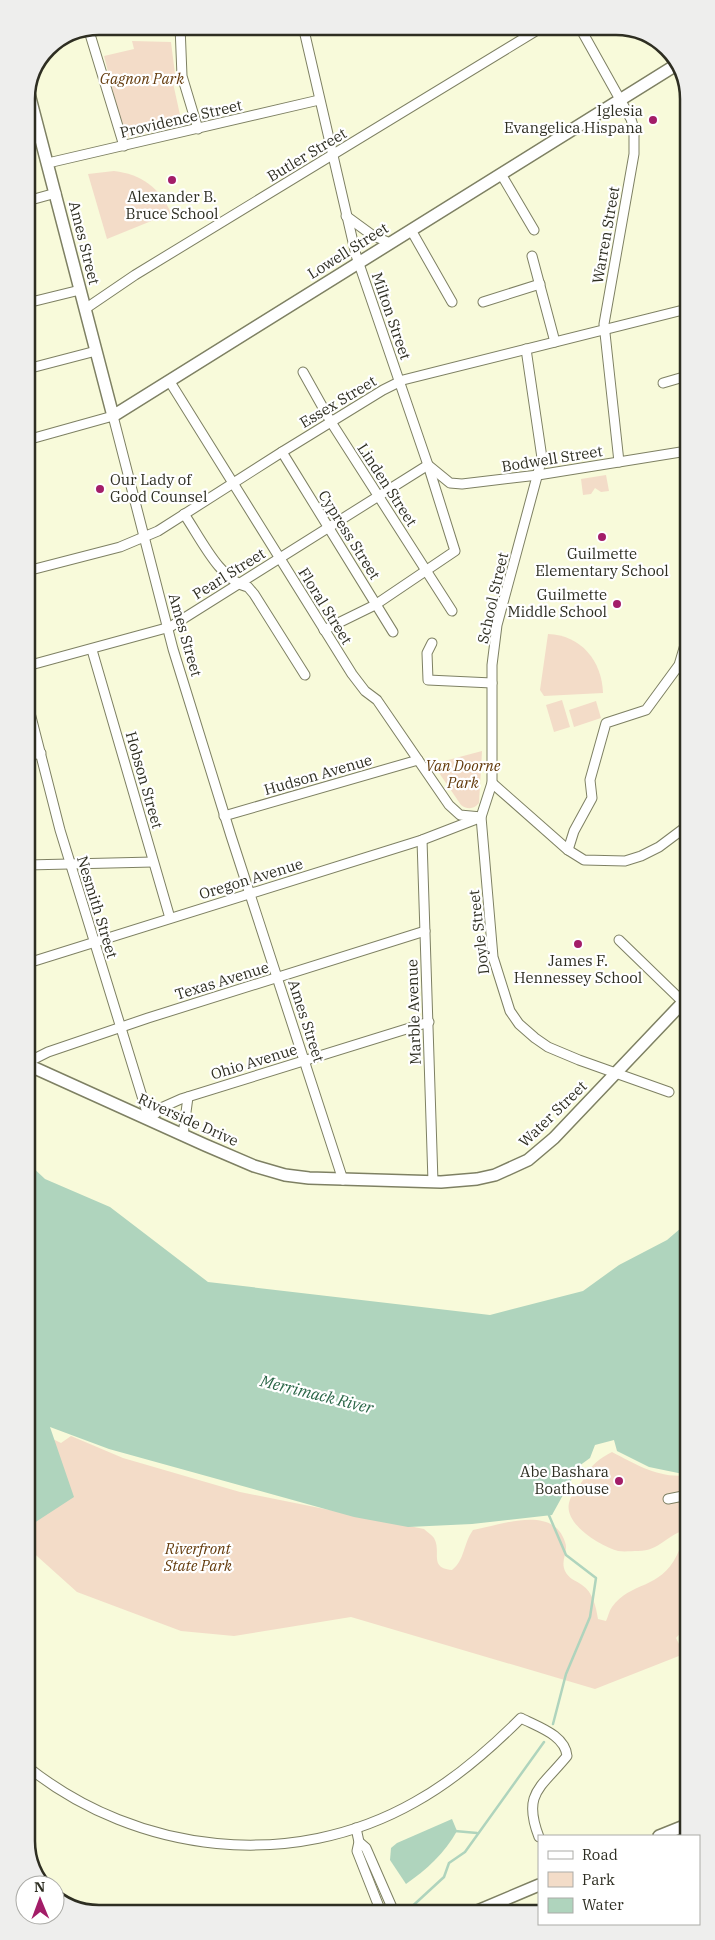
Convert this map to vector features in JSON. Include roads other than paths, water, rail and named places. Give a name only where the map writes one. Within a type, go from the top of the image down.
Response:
[{"type":"street","points":[[180,35],[182,76],[198,129]]},
{"type":"street","name":"Milton Street","points":[[305,35],[358,263],[428,465],[454,551],[426,572]]},
{"type":"street","name":"Butler Street","points":[[85,309],[134,275],[529,35]]},
{"type":"street","name":"Warren Street","points":[[584,35],[621,100],[634,129],[634,147],[605,330],[619,462]]},
{"type":"street","points":[[91,36],[124,146]]},
{"type":"street","name":"Lowell Street","points":[[35,438],[112,416],[170,382],[671,68]]},
{"type":"street","name":"Providence Street","points":[[48,163],[319,100]]},
{"type":"street","name":"Ames Street","points":[[35,123],[56,193],[167,628],[224,816],[343,1180]]},
{"type":"street","points":[[501,174],[534,230]]},
{"type":"street","points":[[35,199],[56,193]]},
{"type":"street","points":[[346,216],[372,235],[390,243]]},
{"type":"street","points":[[411,230],[452,302]]},
{"type":"street","points":[[532,256],[555,342]]},
{"type":"street","points":[[484,302],[540,284]]},
{"type":"street","points":[[35,302],[80,290]]},
{"type":"street","name":"Essex Street","points":[[35,569],[143,538],[399,382],[680,311]]},
{"type":"street","name":"School Street","points":[[481,817],[492,783],[492,683],[498,625],[542,458],[526,349]]},
{"type":"street","points":[[35,367],[96,351]]},
{"type":"street","name":"Linden Street","points":[[303,372],[331,422],[452,611]]},
{"type":"street","points":[[663,383],[680,378]]},
{"type":"street","name":"Floral Street","points":[[170,382],[352,674],[365,691],[378,700],[449,805],[460,815],[481,817]]},
{"type":"street","name":"Cypress Street","points":[[282,452],[393,632]]},
{"type":"street","name":"Bodwell Street","points":[[428,465],[450,483],[485,483],[680,452]]},
{"type":"street","name":"Pearl Street","points":[[35,664],[167,628],[428,465]]},
{"type":"street","points":[[184,514],[226,576],[238,585],[248,587],[254,594],[305,675]]},
{"type":"street","points":[[324,630],[376,605],[426,572]]},
{"type":"street","points":[[432,643],[427,652],[428,680],[492,683]]},
{"type":"street","name":"Hobson Street","points":[[92,650],[170,918]]},
{"type":"street","points":[[568,850],[574,831],[592,798],[590,780],[606,723],[646,710],[680,670]]},
{"type":"street","name":"Nesmith Street","points":[[35,733],[70,864],[148,1119]]},
{"type":"street","points":[[35,754],[40,753]]},
{"type":"street","name":"Hudson Avenue","points":[[224,816],[418,760]]},
{"type":"street","points":[[492,783],[568,850],[584,860],[625,861],[660,847],[680,831]]},
{"type":"street","name":"Oregon Avenue","points":[[35,960],[422,840],[481,817]]},
{"type":"street","name":"Doyle Street","points":[[481,817],[493,957],[510,1011],[519,1024],[548,1047],[669,1092]]},
{"type":"street","name":"Marble Avenue","points":[[422,840],[433,1182]]},
{"type":"street","points":[[35,865],[153,862]]},
{"type":"street","name":"Texas Avenue","points":[[35,1060],[120,1028],[426,931]]},
{"type":"street","points":[[619,940],[680,995]]},
{"type":"street","name":"Water Street","points":[[343,1180],[433,1182],[486,1177],[528,1160],[554,1138],[680,1004]]},
{"type":"street","name":"Ohio Avenue","points":[[148,1119],[164,1107],[188,1097],[429,1022]]},
{"type":"street","name":"Riverside Drive","points":[[35,1066],[254,1166],[277,1173],[309,1178],[343,1180]]},
{"type":"street","points":[[183,1135],[188,1097]]},
{"type":"street","points":[[668,1499],[680,1497]]},
{"type":"street","points":[[35,1772],[61,1792],[107,1817],[130,1826],[194,1841],[228,1845],[293,1843],[326,1838],[386,1817],[440,1786],[487,1751],[521,1718],[559,1738],[566,1747],[568,1756],[546,1779],[534,1797],[531,1809],[538,1835]]},
{"type":"street","points":[[356,1828],[359,1842],[357,1851],[378,1905]]},
{"type":"street","points":[[662,1835],[680,1828]]},
{"type":"street","points":[[359,1842],[366,1848],[391,1905]]},
{"type":"street","points":[[492,1905],[538,1885]]},
{"type":"water","name":"Merrimack River","points":[[35,1170],[45,1179],[110,1207],[208,1282],[490,1315],[583,1291],[619,1265],[667,1240],[680,1229],[680,1473],[649,1467],[617,1451],[614,1440],[595,1445],[590,1458],[579,1466],[552,1515],[472,1524],[408,1527],[354,1517],[109,1449],[50,1427],[74,1497],[35,1522]]},
{"type":"water","points":[[452,1819],[457,1831],[447,1847],[421,1873],[406,1884],[390,1860],[391,1848],[397,1843]]},
{"type":"waterway","points":[[548,1513],[566,1555],[596,1578],[590,1617],[566,1674],[553,1724]]},
{"type":"waterway","points":[[414,1905],[444,1877],[449,1863],[465,1852],[544,1742]]},
{"type":"waterway","points":[[455,1831],[477,1833]]},
{"type":"place","name":"Iglesia Evangelica Hispana","points":[[653,120]]},
{"type":"place","name":"Alexander B. Bruce School","points":[[172,180]]},
{"type":"place","name":"Our Lady of Good Counsel","points":[[100,489]]},
{"type":"place","name":"Guilmette Elementary School","points":[[602,537]]},
{"type":"place","name":"Guilmette Middle School","points":[[617,604]]},
{"type":"place","name":"James F. Hennessey School","points":[[578,944]]},
{"type":"place","name":"Abe Bashara Boathouse","points":[[619,1481]]},
{"type":"park label","name":"Gagnon Park","points":[[142,79]]},
{"type":"park label","name":"Van Doorne Park","points":[[463,774]]},
{"type":"park label","name":"Riverfront State Park","points":[[198,1558]]}]
